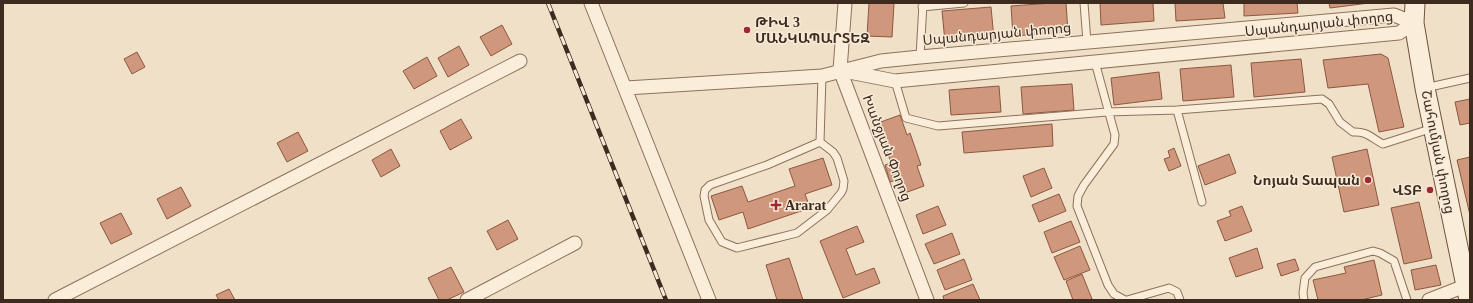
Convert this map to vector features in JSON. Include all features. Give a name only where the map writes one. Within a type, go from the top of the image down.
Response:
[{"type":"main road","name":"Շահումյան փողոց","points":[[1415,3],[1414,23],[1425,88],[1468,290]]},
{"type":"street","points":[[591,3],[709,300]]},
{"type":"street","name":"Խանջյան Փողոց","points":[[845,3],[840,70],[927,300]]},
{"type":"street","name":"Սպանդարյան փողոց","points":[[840,70],[881,61],[920,57],[1394,15],[1414,23]]},
{"type":"street","name":"Սպանդարյան փողոց","points":[[840,70],[895,81],[1399,33],[1414,23]]},
{"type":"street","points":[[55,300],[520,61]]},
{"type":"street","points":[[626,88],[822,76],[840,70]]},
{"type":"street","points":[[467,300],[575,243]]},
{"type":"street","points":[[1430,300],[1468,290]]},
{"type":"lane","points":[[920,57],[922,5],[964,3]]},
{"type":"lane","points":[[1084,3],[1087,42]]},
{"type":"lane","points":[[1095,62],[1107,112],[1115,135],[1114,144],[1084,185],[1078,196],[1077,206],[1108,285],[1114,294],[1126,300],[1169,288],[1177,292],[1180,300]]},
{"type":"lane","points":[[820,142],[822,76]]},
{"type":"lane","points":[[1425,88],[1470,78]]},
{"type":"lane","points":[[895,81],[906,118],[938,126],[1107,112],[1177,110],[1322,99],[1329,104],[1340,122],[1353,132],[1360,132],[1370,135],[1383,144],[1434,128]]},
{"type":"lane","points":[[1177,110],[1202,202]]},
{"type":"lane","points":[[820,142],[837,158],[844,181],[841,193],[828,210],[797,234],[737,248],[722,242],[709,220],[704,196],[705,190],[710,184],[767,165],[820,142]]},
{"type":"lane","points":[[1304,300],[1303,293],[1305,278],[1314,267],[1373,251],[1380,253],[1394,261],[1407,300]]},
{"type":"building","points":[[869,3],[894,3],[892,37],[867,36]]},
{"type":"building","points":[[1066,3],[1068,32],[1013,36],[1011,6]]},
{"type":"building","points":[[1100,3],[1153,3],[1154,21],[1101,25]]},
{"type":"building","points":[[1175,3],[1223,3],[1225,18],[1176,21]]},
{"type":"building","points":[[1244,3],[1297,3],[1298,13],[1244,16]]},
{"type":"building","points":[[1329,3],[1369,3],[1330,8]]},
{"type":"building","points":[[991,7],[994,39],[945,42],[942,11]]},
{"type":"building","points":[[502,25],[512,44],[491,56],[480,37]]},
{"type":"building","points":[[459,46],[469,65],[448,77],[438,58]]},
{"type":"building","points":[[137,52],[145,67],[132,74],[124,59]]},
{"type":"building","points":[[1381,54],[1388,58],[1404,127],[1379,132],[1368,84],[1328,88],[1323,60]]},
{"type":"building","points":[[427,57],[437,76],[414,89],[403,71]]},
{"type":"building","points":[[1301,59],[1305,92],[1254,97],[1251,63]]},
{"type":"building","points":[[1231,65],[1234,97],[1183,101],[1180,69]]},
{"type":"building","points":[[1159,72],[1162,99],[1114,105],[1111,78]]},
{"type":"building","points":[[1072,84],[1074,110],[1023,114],[1021,87]]},
{"type":"building","points":[[999,86],[1001,112],[951,115],[949,90]]},
{"type":"building","points":[[1470,99],[1470,123],[1460,125],[1455,102]]},
{"type":"building","points":[[900,115],[907,135],[910,133],[921,165],[917,166],[924,186],[902,194],[897,180],[890,182],[885,165],[891,163],[878,123]]},
{"type":"building","points":[[461,119],[472,138],[450,150],[440,131]]},
{"type":"building","points":[[1052,124],[1053,146],[964,153],[962,132]]},
{"type":"building","points":[[298,132],[308,151],[287,162],[277,143]]},
{"type":"building","points":[[1174,148],[1181,166],[1169,171],[1164,159],[1170,157],[1168,151]]},
{"type":"building","points":[[391,149],[400,166],[381,177],[372,160]]},
{"type":"building","points":[[1367,149],[1379,205],[1344,212],[1332,157]]},
{"type":"building","points":[[1229,154],[1236,173],[1205,185],[1198,166]]},
{"type":"building","points":[[1470,157],[1470,215],[1457,160]]},
{"type":"building","points":[[823,158],[832,185],[805,194],[810,208],[748,229],[743,212],[719,220],[711,196],[742,186],[748,202],[795,186],[789,169]]},
{"type":"building","points":[[1044,168],[1052,188],[1031,197],[1023,176]]},
{"type":"building","points":[[181,187],[191,206],[167,219],[157,199]]},
{"type":"building","points":[[1059,194],[1066,211],[1039,222],[1032,205]]},
{"type":"building","points":[[1419,202],[1432,258],[1404,264],[1391,208]]},
{"type":"building","points":[[938,206],[946,225],[923,234],[916,215]]},
{"type":"building","points":[[1242,206],[1252,231],[1225,241],[1217,221],[1231,216],[1229,211]]},
{"type":"building","points":[[121,213],[132,234],[111,244],[100,223]]},
{"type":"building","points":[[508,220],[518,239],[497,250],[487,231]]},
{"type":"building","points":[[1071,221],[1080,242],[1052,253],[1044,232]]},
{"type":"building","points":[[857,226],[864,242],[846,249],[856,275],[874,268],[880,283],[843,298],[820,241]]},
{"type":"building","points":[[952,233],[960,254],[934,264],[925,244]]},
{"type":"building","points":[[1080,246],[1090,270],[1064,280],[1054,257]]},
{"type":"building","points":[[1257,248],[1263,268],[1236,277],[1229,258]]},
{"type":"building","points":[[789,258],[803,300],[777,300],[766,265]]},
{"type":"building","points":[[964,259],[972,280],[945,290],[937,270]]},
{"type":"building","points":[[1295,259],[1299,270],[1281,276],[1277,264]]},
{"type":"building","points":[[1374,260],[1382,295],[1361,300],[1318,300],[1313,280],[1346,273],[1344,267]]},
{"type":"building","points":[[1436,265],[1441,285],[1415,290],[1411,270]]},
{"type":"building","points":[[451,267],[464,292],[447,300],[439,300],[428,278]]},
{"type":"building","points":[[1082,274],[1092,299],[1073,300],[1066,281]]},
{"type":"building","points":[[973,284],[980,300],[944,300],[943,296]]},
{"type":"building","points":[[229,289],[235,300],[219,300],[216,295]]},
{"type":"railway","points":[[548,3],[666,300]]},
{"type":"place","name":"ԹԻՎ 3 ՄԱՆԿԱՊԱՐՏԵԶ","points":[[747,30]]},
{"type":"place","name":"Նոյան Տապան","points":[[1368,180]]},
{"type":"place","name":"ՎՏԲ","points":[[1430,190]]},
{"type":"place","name":"Ararat","points":[[776,205]]}]
